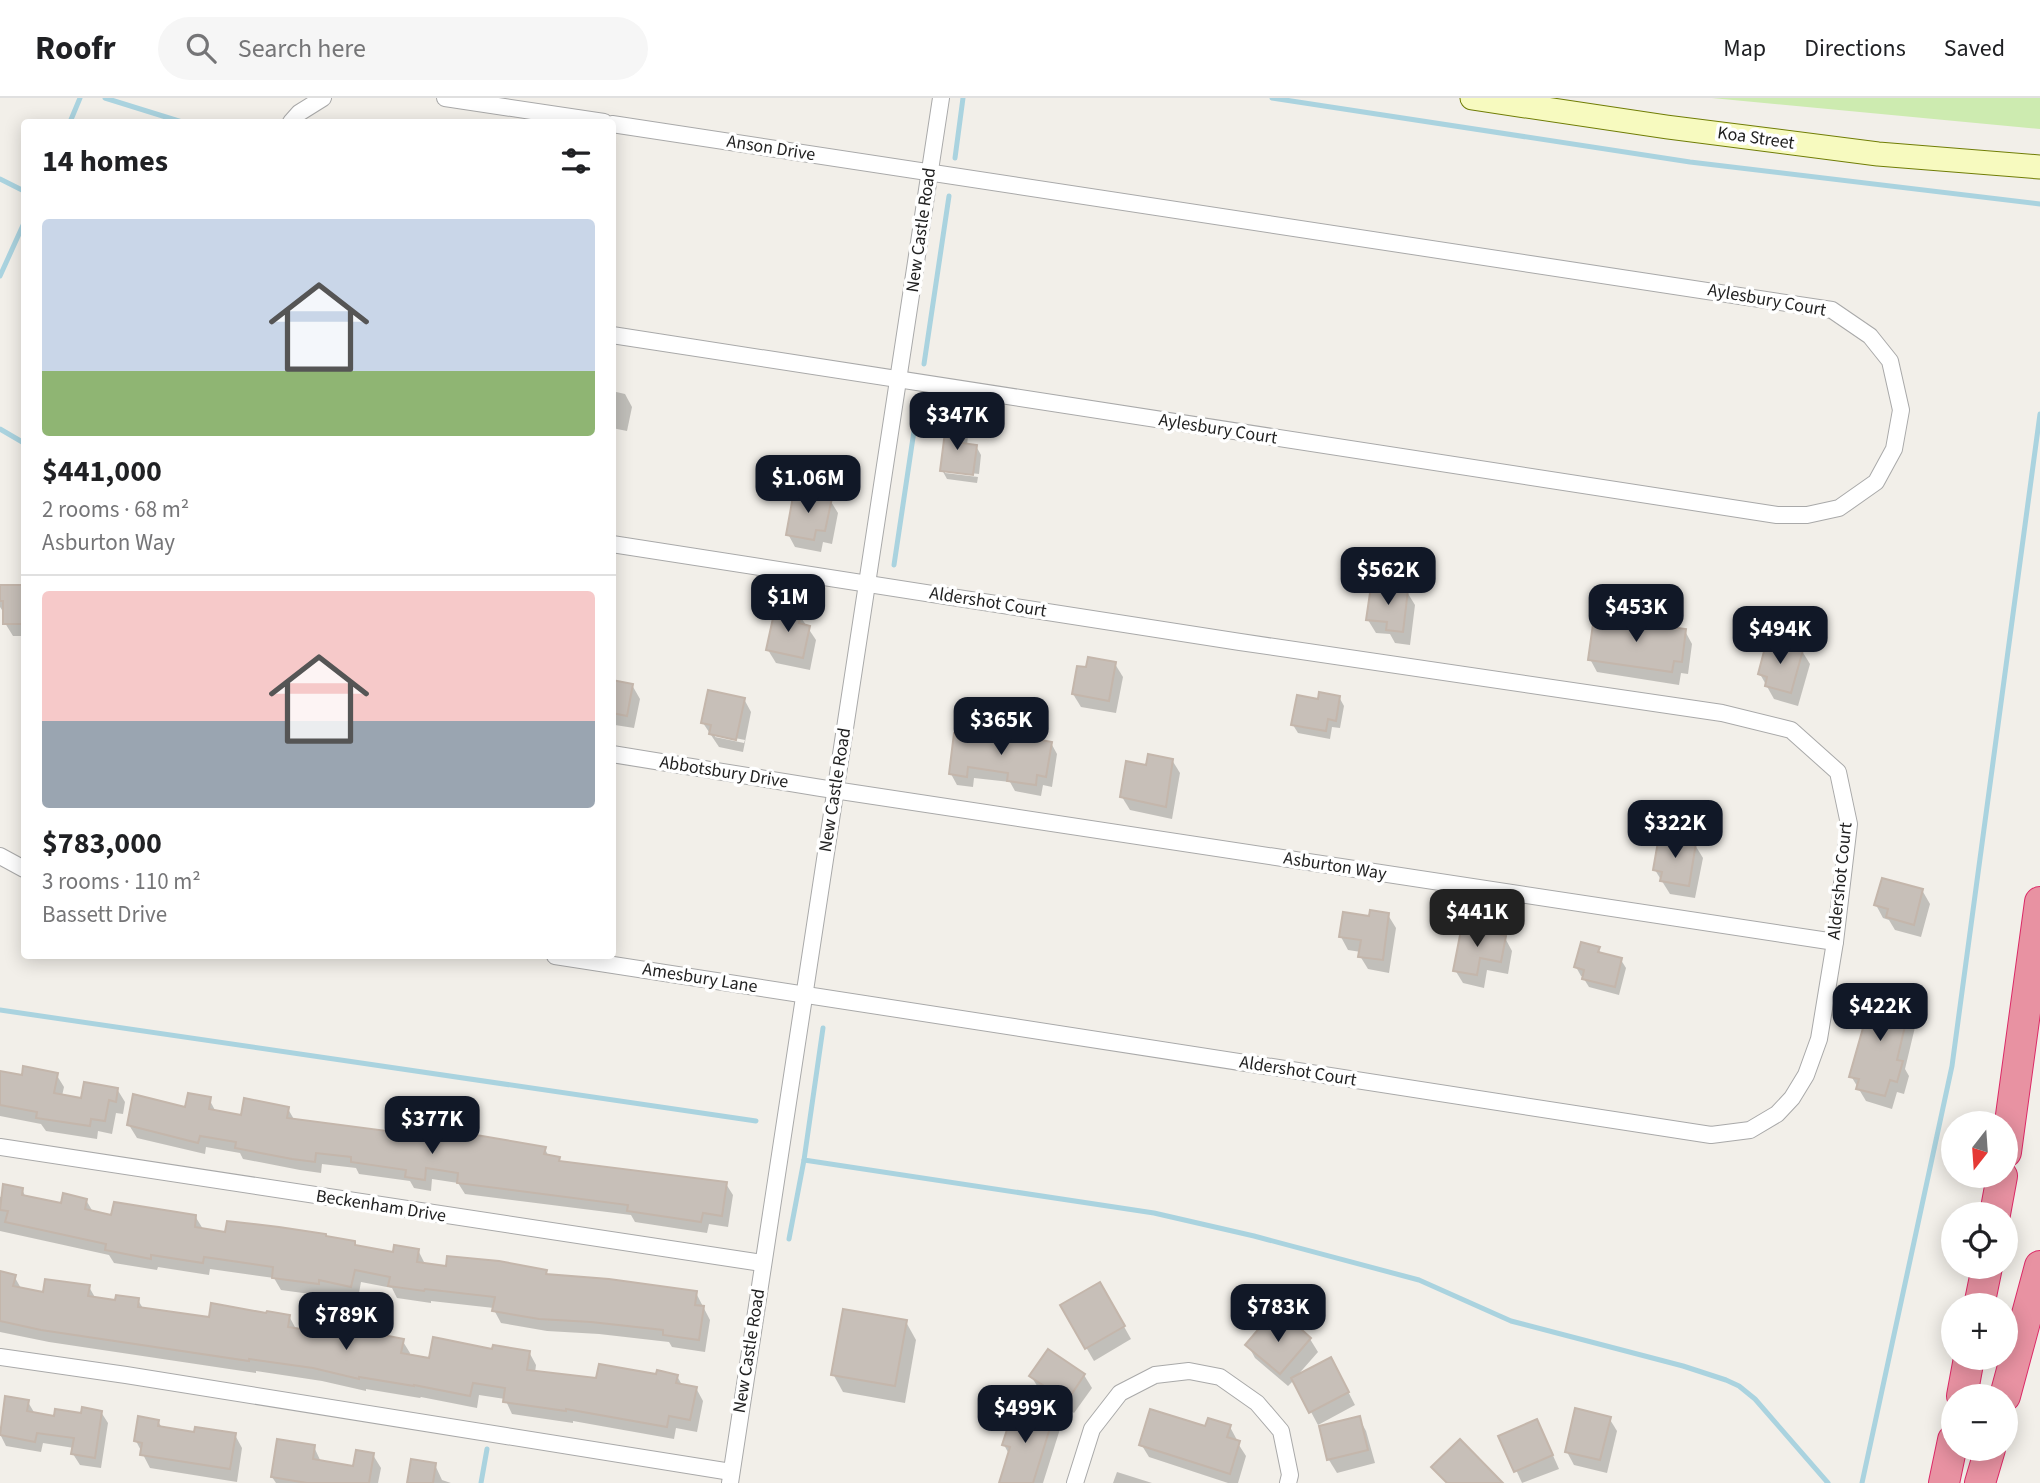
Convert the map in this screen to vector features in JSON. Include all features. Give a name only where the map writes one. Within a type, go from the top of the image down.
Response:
[{"type":"highway","points":[[2012,1111],[2040,902]]},
{"type":"highway","points":[[2008,1384],[2040,1266]]},
{"type":"highway","points":[[1944,1483],[1949,1461]]},
{"type":"highway","points":[[1980,1483],[1986,1461]]},
{"type":"main road","name":"Koa Street","points":[[1472,98],[1681,129],[1878,154],[2040,167]]},
{"type":"street","points":[[294,119],[323,98]]},
{"type":"street","points":[[445,98],[584,119]]},
{"type":"street","name":"New Castle Road","points":[[730,1477],[941,98]]},
{"type":"street","name":"Anson Drive","points":[[616,125],[929,173]]},
{"type":"street","name":"Aylesbury Court","points":[[899,379],[1777,515],[1807,514],[1839,508],[1876,482],[1894,449],[1901,410],[1890,361],[1870,336],[1832,310],[929,173]]},
{"type":"street","points":[[616,336],[899,379]]},
{"type":"street","points":[[616,545],[867,584]]},
{"type":"street","name":"Aldershot Court","points":[[804,994],[1712,1135],[1750,1130],[1777,1114],[1792,1098],[1807,1075],[1819,1039],[1835,942],[1849,824],[1838,772],[1791,730],[1722,713],[867,584]]},
{"type":"street","name":"Abbotsbury Drive","points":[[616,755],[835,790]]},
{"type":"street","name":"Asburton Way","points":[[835,790],[1835,942]]},
{"type":"street","points":[[0,856],[21,867]]},
{"type":"street","name":"Amesbury Lane","points":[[575,959],[804,994]]},
{"type":"street","name":"Beckenham Drive","points":[[0,1147],[762,1263]]},
{"type":"street","points":[[0,1357],[153,1380],[730,1477]]},
{"type":"street","points":[[1075,1483],[1092,1429],[1120,1393],[1155,1375],[1189,1371],[1220,1377],[1257,1403],[1281,1431],[1290,1475],[1288,1483]]},
{"type":"green space","points":[[1712,98],[2040,98],[2040,129]]},
{"type":"building","points":[[946,424],[964,426],[962,443],[977,445],[973,475],[940,471]]},
{"type":"building","points":[[794,491],[832,498],[825,531],[816,530],[814,540],[786,535]]},
{"type":"building","points":[[0,585],[21,585],[21,624],[3,624],[3,601],[0,601]]},
{"type":"building","points":[[1371,586],[1408,590],[1403,632],[1386,630],[1387,622],[1366,620]]},
{"type":"building","points":[[775,609],[801,614],[799,623],[810,626],[803,658],[766,650]]},
{"type":"building","points":[[1594,617],[1686,629],[1682,662],[1674,661],[1672,672],[1588,660]]},
{"type":"building","points":[[1767,640],[1803,650],[1791,693],[1765,686],[1767,677],[1758,674]]},
{"type":"building","points":[[1088,657],[1116,662],[1109,701],[1072,694],[1077,666],[1086,667]]},
{"type":"building","points":[[616,681],[633,684],[627,716],[616,714]]},
{"type":"building","points":[[708,690],[745,698],[736,740],[709,734],[711,725],[701,723]]},
{"type":"building","points":[[1319,692],[1340,696],[1336,721],[1328,719],[1326,731],[1291,725],[1297,695],[1318,699]]},
{"type":"building","points":[[954,733],[1014,741],[1015,735],[1052,742],[1046,777],[1037,775],[1036,785],[1007,781],[1008,773],[968,767],[967,777],[949,774]]},
{"type":"building","points":[[1148,754],[1173,759],[1166,807],[1120,797],[1126,761],[1146,765]]},
{"type":"building","points":[[1659,836],[1696,843],[1689,886],[1660,881],[1662,872],[1653,870]]},
{"type":"building","points":[[1882,878],[1923,889],[1914,925],[1886,917],[1888,909],[1874,905]]},
{"type":"building","points":[[1370,910],[1389,913],[1383,960],[1358,957],[1361,940],[1339,937],[1343,912],[1369,916]]},
{"type":"building","points":[[1462,925],[1506,936],[1501,962],[1480,958],[1477,975],[1453,971]]},
{"type":"building","points":[[1581,942],[1600,947],[1598,952],[1622,958],[1615,987],[1582,979],[1584,970],[1574,967]]},
{"type":"building","points":[[1875,991],[1904,998],[1902,1007],[1909,1009],[1897,1060],[1903,1061],[1897,1082],[1890,1080],[1885,1096],[1856,1089],[1859,1079],[1849,1077],[1863,1028],[1858,1026],[1864,1000],[1873,1002]]},
{"type":"building","points":[[23,1066],[58,1073],[54,1093],[81,1098],[84,1082],[118,1088],[116,1102],[109,1100],[105,1121],[91,1119],[90,1126],[36,1118],[37,1112],[0,1105],[0,1071],[22,1075]]},
{"type":"building","points":[[188,1093],[211,1097],[209,1109],[241,1115],[244,1098],[289,1107],[287,1118],[463,1141],[464,1133],[546,1147],[544,1154],[560,1157],[559,1161],[727,1182],[722,1216],[703,1213],[701,1222],[627,1211],[628,1205],[457,1183],[458,1173],[426,1168],[425,1180],[405,1177],[406,1170],[351,1162],[351,1157],[316,1153],[315,1162],[292,1159],[235,1148],[236,1142],[200,1136],[198,1143],[127,1125],[133,1094],[185,1107]]},
{"type":"building","points":[[3,1184],[23,1188],[22,1195],[61,1203],[63,1193],[87,1199],[85,1209],[111,1215],[114,1202],[196,1215],[195,1227],[225,1232],[227,1221],[326,1234],[355,1241],[355,1245],[393,1252],[394,1245],[419,1249],[417,1262],[446,1266],[447,1256],[499,1261],[547,1270],[546,1274],[697,1291],[695,1305],[704,1306],[699,1340],[663,1335],[663,1330],[539,1319],[492,1311],[495,1297],[388,1286],[390,1277],[355,1270],[351,1287],[319,1280],[319,1284],[272,1278],[273,1267],[204,1257],[203,1263],[151,1255],[151,1259],[105,1250],[106,1244],[5,1222],[8,1211],[0,1210]]},
{"type":"building","points":[[0,1271],[16,1275],[13,1286],[43,1292],[45,1279],[90,1285],[88,1296],[115,1300],[116,1295],[139,1298],[138,1307],[209,1317],[211,1303],[290,1315],[288,1327],[321,1332],[323,1320],[404,1339],[401,1353],[429,1358],[433,1337],[492,1349],[493,1345],[530,1351],[527,1370],[596,1378],[599,1364],[656,1374],[657,1370],[678,1375],[676,1383],[697,1387],[690,1420],[669,1416],[667,1427],[566,1409],[503,1402],[505,1388],[473,1383],[470,1396],[414,1385],[359,1379],[313,1368],[41,1330],[0,1321]]},
{"type":"building","points":[[1100,1282],[1125,1326],[1085,1349],[1060,1305]]},
{"type":"building","points":[[843,1309],[907,1320],[895,1386],[831,1375]]},
{"type":"building","points":[[1268,1318],[1282,1330],[1291,1320],[1311,1338],[1280,1374],[1245,1345]]},
{"type":"building","points":[[1048,1349],[1085,1374],[1067,1401],[1029,1376]]},
{"type":"building","points":[[1331,1357],[1349,1392],[1309,1413],[1291,1378]]},
{"type":"building","points":[[5,1396],[29,1400],[27,1411],[54,1416],[55,1409],[81,1413],[82,1407],[102,1411],[95,1458],[71,1454],[74,1438],[37,1433],[35,1442],[0,1435]]},
{"type":"building","points":[[1027,1407],[1054,1415],[1033,1483],[999,1483],[1010,1447],[1002,1445],[1013,1411],[1024,1415]]},
{"type":"building","points":[[1575,1408],[1611,1417],[1600,1460],[1565,1452]]},
{"type":"building","points":[[1150,1409],[1205,1426],[1208,1418],[1231,1425],[1227,1437],[1240,1441],[1230,1474],[1139,1445]]},
{"type":"building","points":[[138,1416],[159,1420],[158,1426],[194,1432],[195,1427],[236,1433],[230,1469],[140,1455],[142,1443],[134,1441]]},
{"type":"building","points":[[1360,1416],[1368,1450],[1327,1460],[1319,1426]]},
{"type":"building","points":[[1537,1419],[1553,1455],[1514,1472],[1498,1436]]},
{"type":"building","points":[[277,1439],[315,1445],[313,1459],[353,1466],[356,1450],[374,1453],[369,1483],[307,1483],[271,1477]]},
{"type":"building","points":[[1460,1439],[1503,1483],[1447,1483],[1431,1467]]},
{"type":"building","points":[[411,1459],[436,1463],[433,1483],[407,1483]]},
{"type":"waterway","points":[[71,119],[80,98]]},
{"type":"waterway","points":[[105,98],[172,119]]},
{"type":"waterway","points":[[955,158],[963,98]]},
{"type":"waterway","points":[[1272,98],[1690,162],[2040,204]]},
{"type":"waterway","points":[[0,179],[21,190]]},
{"type":"waterway","points":[[924,364],[949,196]]},
{"type":"waterway","points":[[0,276],[21,230]]},
{"type":"waterway","points":[[894,565],[918,404]]},
{"type":"waterway","points":[[1862,1483],[1952,1066],[2040,414]]},
{"type":"waterway","points":[[0,429],[21,441]]},
{"type":"waterway","points":[[0,1010],[756,1121]]},
{"type":"waterway","points":[[789,1239],[804,1160],[823,1028]]},
{"type":"waterway","points":[[804,1160],[1154,1213],[1254,1236],[1419,1280],[1511,1321],[1683,1366],[1739,1386],[1755,1399],[1828,1483]]},
{"type":"waterway","points":[[481,1483],[487,1449]]}]
